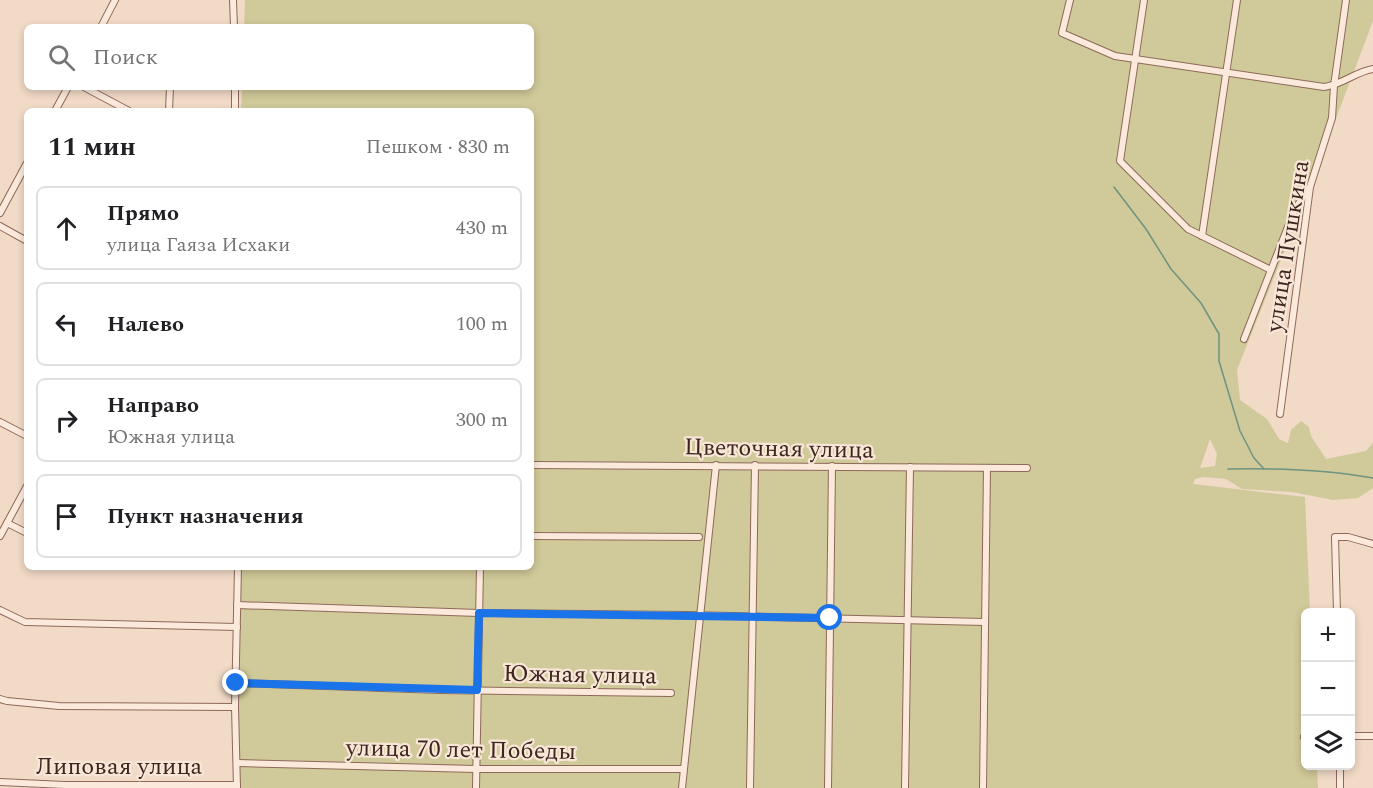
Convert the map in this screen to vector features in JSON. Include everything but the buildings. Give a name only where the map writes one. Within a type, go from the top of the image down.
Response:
[{"type":"street","points":[[103,24],[115,0]]},
{"type":"street","points":[[233,0],[234,24]]},
{"type":"street","points":[[1070,0],[1062,33],[1116,56],[1324,87],[1334,86],[1361,71],[1373,69]]},
{"type":"street","points":[[1144,0],[1120,161],[1188,230],[1271,270]]},
{"type":"street","points":[[1202,236],[1237,0]]},
{"type":"street","name":"улица Пушкина","points":[[1280,414],[1310,187],[1332,118],[1346,0]]},
{"type":"street","points":[[57,108],[66,90]]},
{"type":"street","points":[[90,90],[123,108]]},
{"type":"street","points":[[169,108],[170,90]]},
{"type":"street","points":[[235,90],[235,108]]},
{"type":"street","points":[[0,213],[24,169]]},
{"type":"street","points":[[1244,339],[1295,209],[1310,187]]},
{"type":"street","points":[[0,226],[24,239]]},
{"type":"street","points":[[0,422],[24,434]]},
{"type":"street","name":"Цветочная улица","points":[[534,465],[1027,468]]},
{"type":"street","points":[[682,788],[716,465]]},
{"type":"street","points":[[750,788],[755,465]]},
{"type":"street","points":[[828,788],[832,466]]},
{"type":"street","points":[[905,788],[910,467]]},
{"type":"street","points":[[983,788],[987,468]]},
{"type":"street","points":[[0,536],[24,492]]},
{"type":"street","points":[[7,523],[24,532]]},
{"type":"street","points":[[534,536],[699,537]]},
{"type":"street","points":[[1337,608],[1335,537],[1348,537],[1373,544]]},
{"type":"street","points":[[237,786],[238,570]]},
{"type":"street","points":[[476,788],[480,570]]},
{"type":"street","points":[[237,605],[479,613],[984,622]]},
{"type":"street","points":[[0,610],[25,622],[237,627]]},
{"type":"street","name":"Южная улица","points":[[236,683],[671,693]]},
{"type":"street","points":[[0,699],[7,702],[59,706],[236,707]]},
{"type":"street","points":[[1355,736],[1373,736]]},
{"type":"street","name":"улица 70 лет Победы","points":[[238,763],[476,769],[683,769]]},
{"type":"street","points":[[1340,770],[1340,788]]},
{"type":"street","name":"Липовая улица","points":[[0,782],[65,785],[237,786]]},
{"type":"shaded area","points":[[245,0],[1373,0],[1373,21],[1237,370],[1240,400],[1267,419],[1279,439],[1288,443],[1291,430],[1301,421],[1309,427],[1311,436],[1326,459],[1366,451],[1373,443],[1373,488],[1358,498],[1333,500],[1292,492],[1242,489],[1226,479],[1203,477],[1195,479],[1193,484],[1305,497],[1310,608],[1301,608],[1301,770],[1317,770],[1318,788],[238,788],[241,570],[534,570],[534,108],[241,108],[242,90],[534,90],[534,24],[244,24]],"holes":[[[1210,439],[1217,454],[1215,466],[1200,468]]]},
{"type":"waterway","points":[[1114,187],[1146,229],[1171,269],[1201,303],[1219,334],[1219,361],[1240,431],[1254,458],[1264,469]]},
{"type":"waterway","points":[[1228,469],[1301,470],[1373,478]]},
{"type":"route","points":[[236,683],[477,690],[479,613],[830,618]]}]
